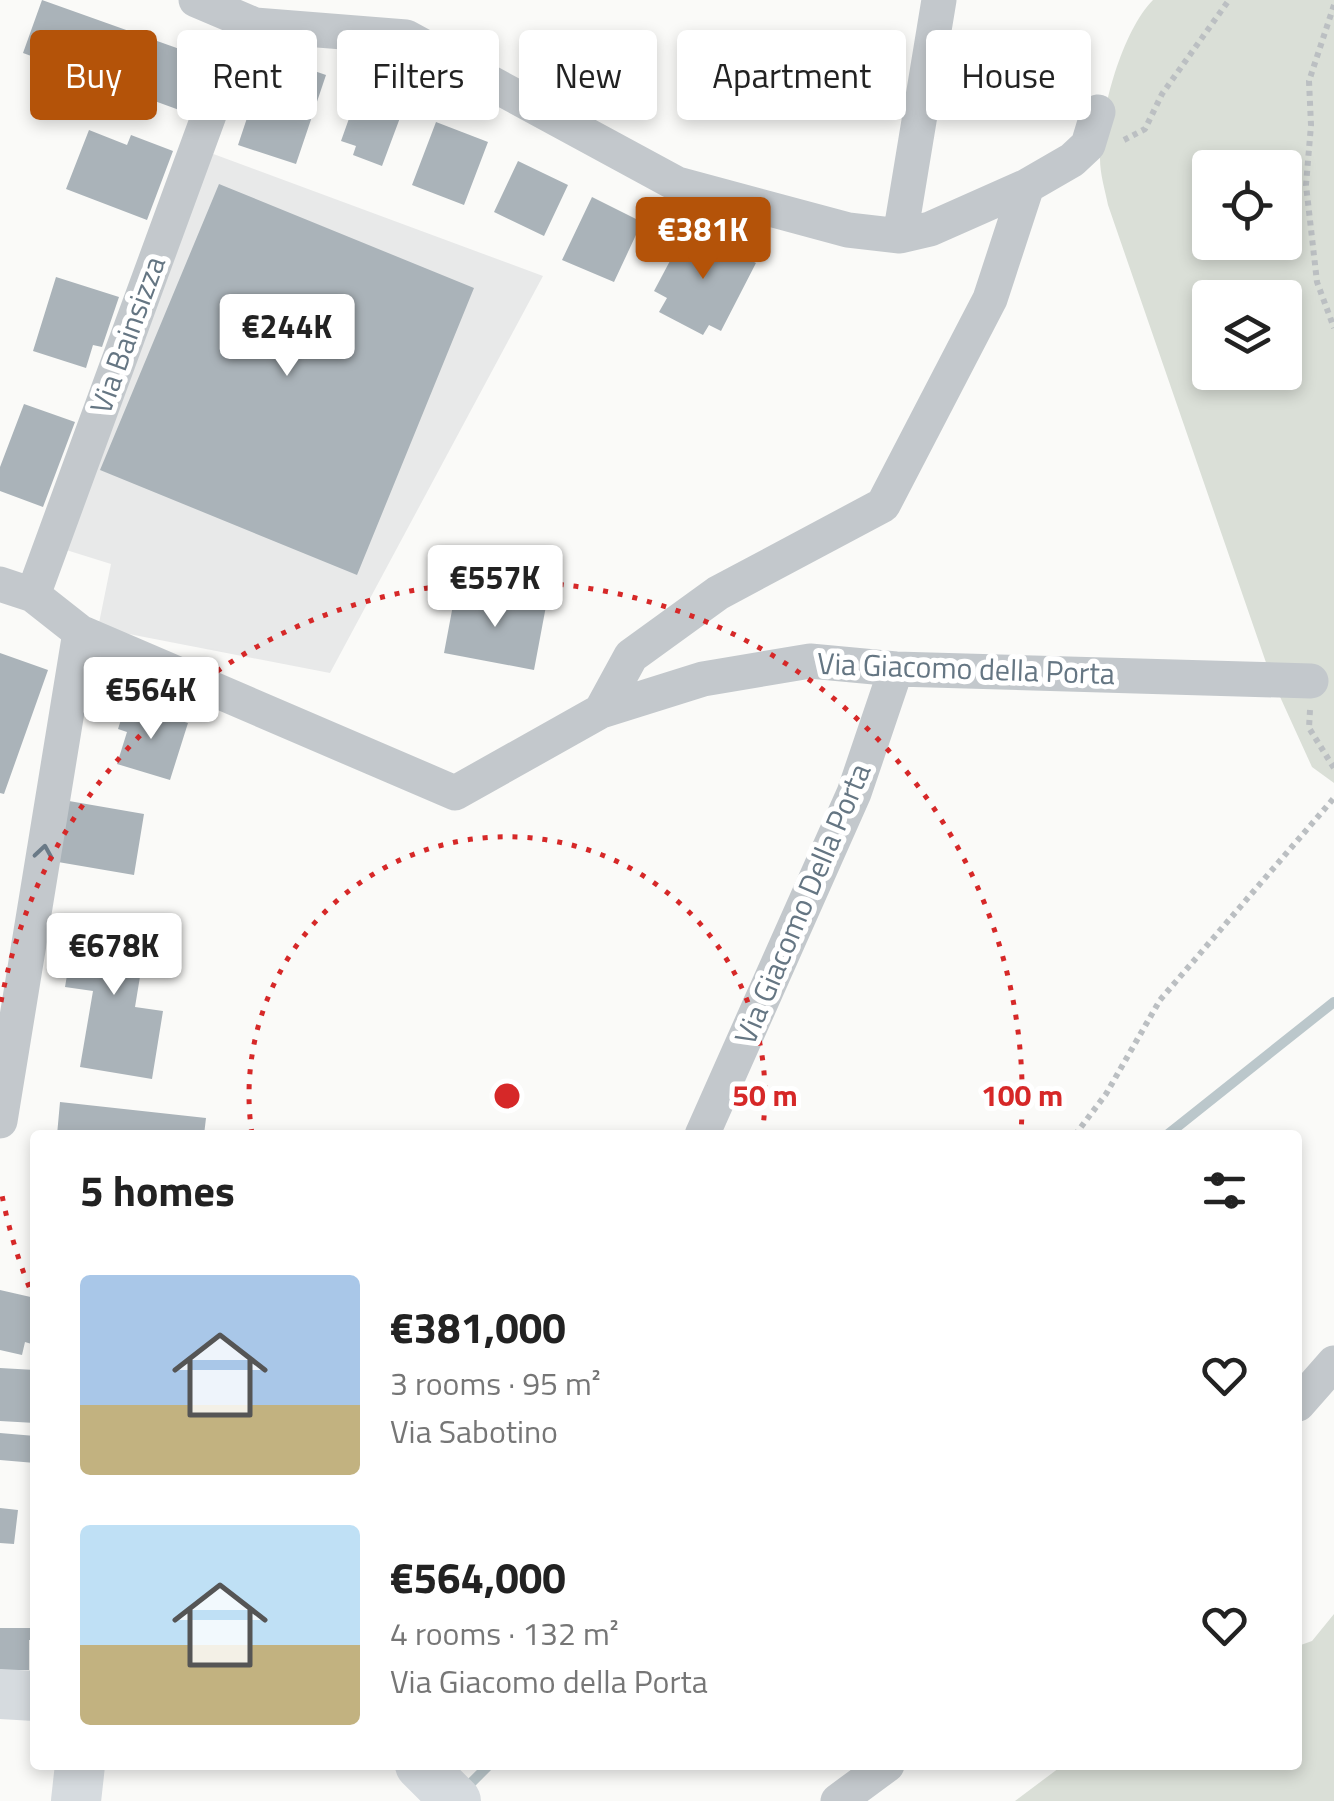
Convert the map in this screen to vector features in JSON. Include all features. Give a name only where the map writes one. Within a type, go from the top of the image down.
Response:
[{"type":"main road","points":[[76,1801],[79,1770]]},
{"type":"main road","points":[[425,1770],[456,1801]]},
{"type":"street","points":[[196,0],[255,25],[406,38],[676,184],[848,230],[900,236],[930,229],[1027,186],[1093,129]]},
{"type":"street","points":[[900,236],[939,0]]},
{"type":"street","name":"Via Bainsizza","points":[[16,590],[205,120]]},
{"type":"street","points":[[601,711],[631,656],[718,593],[882,505],[990,299],[1027,186]]},
{"type":"street","points":[[0,1121],[80,632],[16,590]]},
{"type":"street","name":"Via Giacomo della Porta","points":[[80,632],[455,792],[601,711],[704,679],[810,661],[896,669],[1312,681]]},
{"type":"street","name":"Via Giacomo Della Porta","points":[[704,1130],[854,792],[896,669]]},
{"type":"street","points":[[1302,1399],[1334,1362]]},
{"type":"street","points":[[838,1801],[880,1770]]},
{"type":"path","points":[[1093,129],[1132,139],[1145,128],[1162,94],[1229,0]]},
{"type":"path","points":[[1334,5],[1310,81],[1312,124],[1306,185],[1317,282],[1334,328]]},
{"type":"path","points":[[1312,681],[1309,728],[1334,768]]},
{"type":"path","points":[[1080,1130],[1106,1094],[1160,1000],[1334,798]]},
{"type":"shaded area","points":[[1153,0],[1334,0],[1334,783],[1312,767],[1271,677],[1108,205],[1100,165],[1101,141],[1114,74],[1132,32]]},
{"type":"shaded area","points":[[208,152],[543,276],[330,673],[98,628],[111,564],[63,549]]},
{"type":"shaded area","points":[[1334,1614],[1334,1801],[1015,1801],[1056,1770],[1302,1770],[1302,1645],[1312,1641]]},
{"type":"building","points":[[42,0],[126,30],[31,30]]},
{"type":"building","points":[[30,33],[30,56],[23,53]]},
{"type":"building","points":[[157,41],[177,48],[177,109],[157,102]]},
{"type":"building","points":[[317,72],[326,75],[317,102]]},
{"type":"building","points":[[246,120],[311,120],[296,164],[238,145]]},
{"type":"building","points":[[348,120],[399,120],[382,166],[353,155],[356,146],[341,141]]},
{"type":"building","points":[[436,122],[488,142],[464,205],[412,185]]},
{"type":"building","points":[[89,130],[127,145],[131,135],[173,151],[147,220],[66,189]]},
{"type":"building","points":[[518,161],[568,185],[544,236],[494,212]]},
{"type":"building","points":[[219,184],[474,288],[357,575],[100,470]]},
{"type":"building","points":[[592,197],[642,222],[614,282],[562,260]]},
{"type":"building","points":[[688,227],[756,263],[721,331],[709,325],[703,335],[659,312],[667,298],[654,291]]},
{"type":"building","points":[[56,277],[119,297],[102,347],[93,345],[86,368],[33,351]]},
{"type":"building","points":[[24,404],[75,422],[43,507],[0,491],[0,467]]},
{"type":"building","points":[[456,589],[546,606],[534,670],[444,653]]},
{"type":"building","points":[[0,653],[48,670],[4,794],[0,793]]},
{"type":"building","points":[[126,704],[188,723],[170,780],[117,764],[127,732],[118,729]]},
{"type":"building","points":[[69,801],[144,814],[134,875],[58,862]]},
{"type":"building","points":[[77,916],[148,928],[135,1007],[163,1011],[152,1079],[80,1067],[93,991],[65,987]]},
{"type":"building","points":[[60,1102],[206,1118],[205,1130],[57,1130]]},
{"type":"building","points":[[0,1290],[30,1297],[30,1344],[25,1342],[22,1355],[0,1350]]},
{"type":"building","points":[[0,1368],[30,1370],[30,1423],[0,1421]]},
{"type":"building","points":[[0,1433],[30,1436],[30,1463],[0,1460]]},
{"type":"building","points":[[0,1508],[18,1510],[14,1544],[0,1543]]},
{"type":"building","points":[[0,1628],[30,1628],[29,1670],[0,1670]]},
{"type":"waterway","points":[[1173,1130],[1334,1002]]},
{"type":"waterway","points":[[465,1789],[484,1770]]}]
